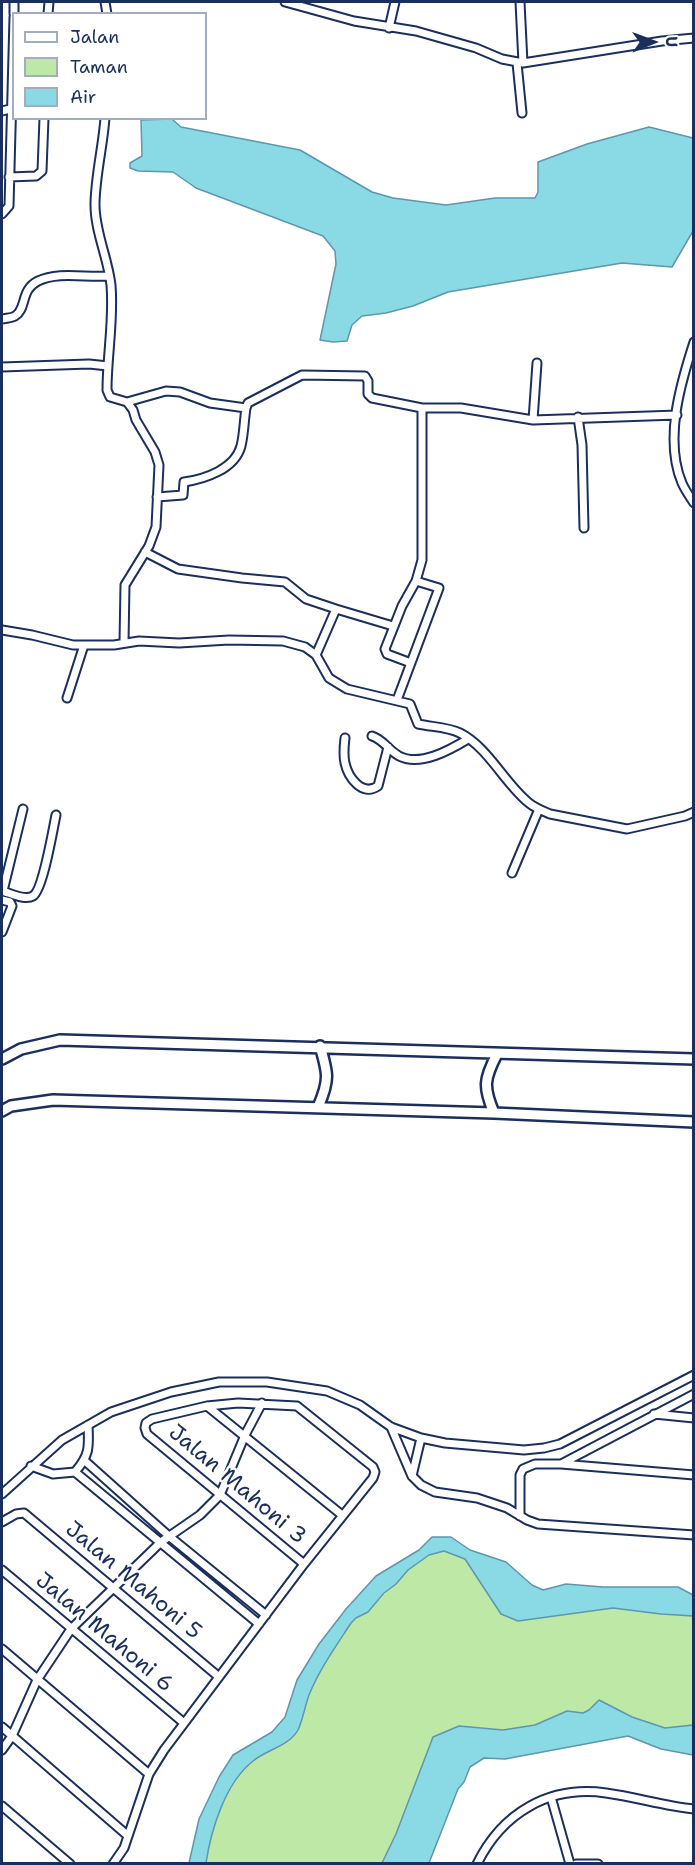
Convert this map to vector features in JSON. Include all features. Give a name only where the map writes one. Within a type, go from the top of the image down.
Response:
[{"type":"street","points":[[285,2],[354,21],[389,28],[416,30],[520,63],[693,38]]},
{"type":"street","points":[[389,28],[395,2]]},
{"type":"street","points":[[520,2],[522,113]]},
{"type":"street","points":[[2,111],[12,109],[9,207],[2,214]]},
{"type":"street","points":[[9,177],[36,176],[42,171],[44,120]]},
{"type":"street","points":[[105,120],[95,209],[109,276],[111,329],[107,392],[112,398],[127,402],[166,391],[180,392],[210,403],[246,408]]},
{"type":"street","points":[[2,319],[15,317],[20,312],[26,291],[35,282],[50,276],[109,276]]},
{"type":"street","points":[[693,342],[680,390],[675,442],[682,482],[693,503]]},
{"type":"street","points":[[533,420],[537,363]]},
{"type":"street","points":[[2,367],[89,364],[108,366]]},
{"type":"street","points":[[157,497],[183,495],[184,482],[205,477],[225,468],[237,456],[241,446],[246,408],[250,402],[299,376],[365,376],[368,381],[368,394],[372,398],[422,408],[461,408],[533,420],[677,415]]},
{"type":"street","points":[[124,642],[125,585],[145,552],[156,527],[159,465],[155,452],[127,402]]},
{"type":"street","points":[[411,663],[385,652],[393,626],[416,581],[422,560],[422,408]]},
{"type":"street","points":[[578,417],[582,445],[584,528]]},
{"type":"street","points":[[145,552],[178,569],[285,582],[306,599],[393,626]]},
{"type":"street","points":[[397,700],[439,588],[416,581]]},
{"type":"street","points":[[316,655],[336,609]]},
{"type":"street","points":[[2,630],[60,643],[84,645],[114,645],[139,641],[179,643],[229,640],[283,641],[305,647],[316,655],[329,678],[338,684],[359,693],[410,704],[418,724],[456,731],[493,763],[521,797],[531,805],[550,814],[627,829],[685,816],[693,812]]},
{"type":"street","points":[[67,698],[84,645]]},
{"type":"street","points":[[372,736],[382,740],[403,758],[417,759],[450,750],[468,740]]},
{"type":"street","points":[[345,738],[345,764],[355,783],[363,788],[374,789],[378,786],[388,747]]},
{"type":"street","points":[[23,809],[2,891],[26,897],[36,894],[42,881],[56,815]]},
{"type":"street","points":[[512,873],[539,809]]},
{"type":"street","points":[[2,901],[10,902],[12,906],[2,932]]},
{"type":"street","points":[[2,1059],[21,1049],[60,1040],[320,1046],[693,1059]]},
{"type":"street","points":[[318,1107],[326,1089],[327,1070],[320,1046]]},
{"type":"street","points":[[494,1113],[486,1094],[485,1082],[498,1054]]},
{"type":"street","points":[[2,1111],[11,1106],[53,1100],[494,1113],[693,1122]]},
{"type":"street","points":[[2,1494],[62,1440],[111,1412],[171,1392],[219,1382],[267,1382],[327,1391],[360,1405],[391,1427],[420,1438],[504,1449],[544,1448],[560,1444],[693,1375]]},
{"type":"street","points":[[561,1464],[693,1394]]},
{"type":"street","points":[[113,1863],[124,1848],[149,1774],[184,1723],[303,1564],[373,1478],[375,1472],[373,1467],[297,1406],[238,1403],[207,1406]]},
{"type":"street","points":[[2,1750],[12,1736],[37,1680],[71,1629],[161,1542],[200,1515],[220,1495],[245,1435],[262,1403]]},
{"type":"street","points":[[207,1406],[342,1515]]},
{"type":"street","name":"Jalan Mahoni 3","points":[[207,1406],[152,1419],[146,1423],[144,1428],[147,1434],[303,1564]]},
{"type":"street","points":[[654,1414],[693,1418]]},
{"type":"street","points":[[31,1466],[53,1474],[75,1472],[85,1461],[89,1448],[88,1425]]},
{"type":"street","points":[[391,1427],[412,1476],[421,1485],[435,1492],[477,1498],[507,1508],[527,1520],[547,1525],[693,1535]]},
{"type":"street","points":[[412,1476],[420,1438]]},
{"type":"street","points":[[85,1461],[170,1537],[266,1615]]},
{"type":"street","points":[[520,1516],[520,1475],[523,1469],[535,1464],[561,1464],[693,1475]]},
{"type":"street","points":[[75,1472],[259,1624]]},
{"type":"street","name":"Jalan Mahoni 5","points":[[2,1522],[16,1514],[24,1514],[219,1677]]},
{"type":"street","name":"Jalan Mahoni 6","points":[[2,1570],[184,1723]]},
{"type":"street","points":[[2,1649],[149,1774]]},
{"type":"street","points":[[2,1727],[127,1835]]},
{"type":"street","points":[[477,1863],[499,1829],[520,1811],[551,1797],[582,1791],[693,1809]]},
{"type":"street","points":[[551,1797],[570,1863]]},
{"type":"street","points":[[2,1806],[70,1863]]},
{"type":"street","points":[[576,1863],[598,1863]]},
{"type":"green space","points":[[444,1551],[465,1559],[518,1621],[613,1608],[693,1616],[693,1725],[665,1728],[632,1717],[599,1700],[583,1713],[567,1711],[535,1725],[503,1730],[459,1726],[396,1834],[382,1863],[206,1864],[216,1822],[227,1794],[243,1770],[253,1761],[289,1740],[298,1730],[309,1695],[318,1676],[351,1623],[368,1612],[415,1564],[430,1554]]},
{"type":"water","points":[[141,120],[173,120],[181,127],[300,150],[372,192],[393,198],[446,205],[495,198],[535,198],[538,192],[538,162],[587,144],[649,127],[693,138],[693,231],[672,267],[622,263],[448,292],[413,306],[362,316],[352,325],[347,341],[333,342],[320,340],[336,264],[335,251],[323,236],[196,188],[173,172],[138,171],[130,168],[130,163],[142,156]]},
{"type":"water","points":[[432,1537],[451,1537],[470,1550],[506,1562],[532,1585],[543,1590],[566,1584],[603,1587],[678,1587],[693,1595],[693,1616],[613,1608],[518,1621],[501,1614],[465,1559],[444,1551],[429,1555],[408,1570],[368,1612],[351,1623],[313,1686],[298,1730],[289,1740],[258,1757],[243,1770],[227,1794],[221,1808],[206,1863],[189,1863],[199,1819],[219,1777],[233,1755],[272,1732],[285,1717],[297,1680],[319,1644],[376,1576],[419,1550]]},
{"type":"water","points":[[599,1700],[632,1717],[665,1728],[693,1725],[693,1755],[661,1749],[628,1736],[505,1759],[484,1758],[470,1767],[464,1782],[458,1789],[429,1863],[382,1863],[396,1834],[433,1737],[459,1726],[503,1730],[535,1725],[567,1711],[583,1713]]}]
